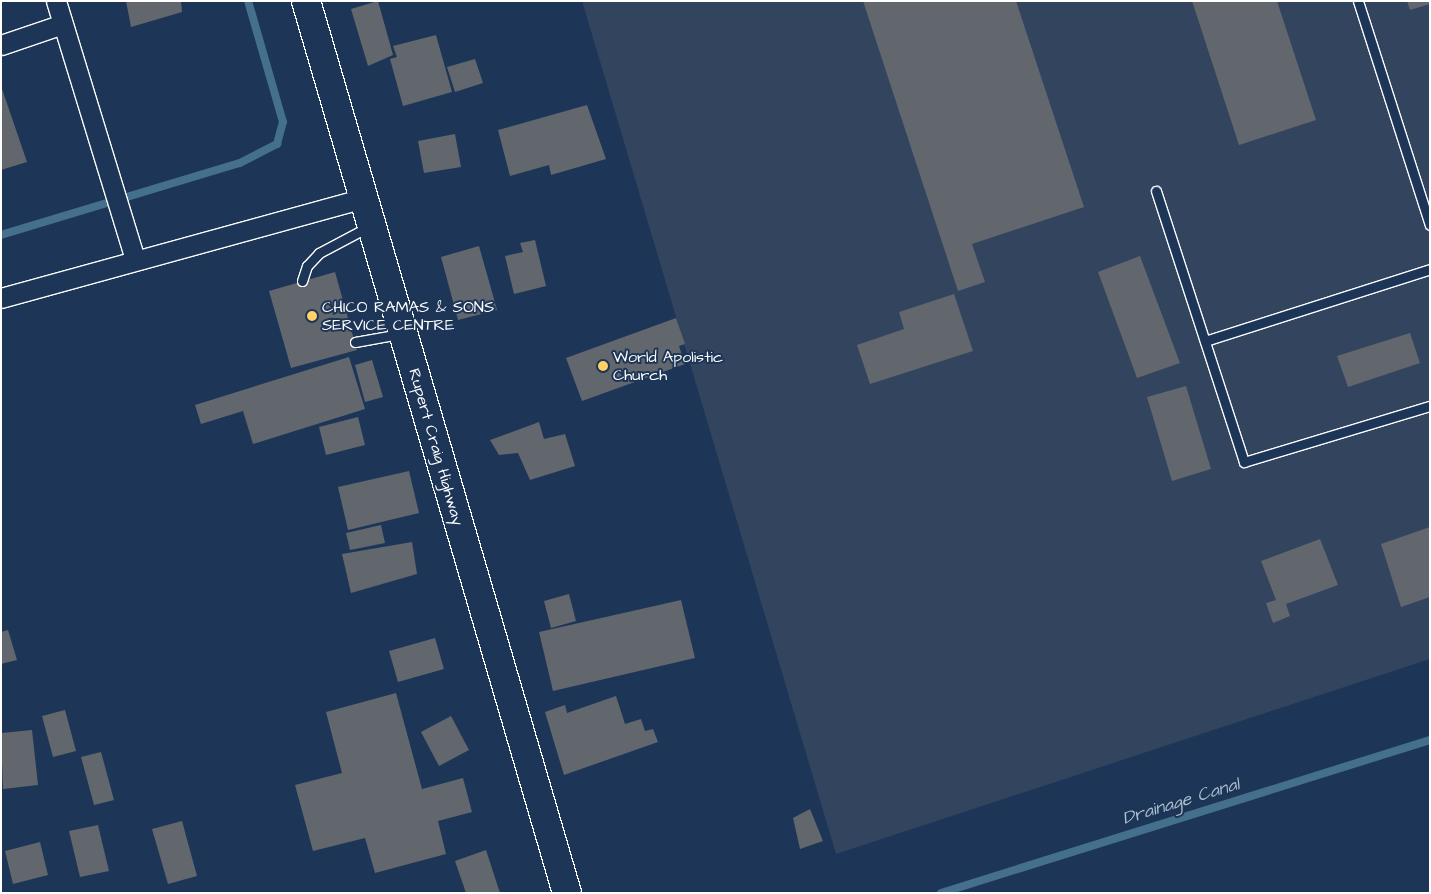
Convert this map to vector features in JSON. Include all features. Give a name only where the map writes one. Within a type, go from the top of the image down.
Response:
[{"type":"main road","name":"Rupert Craig Highway","points":[[306,1],[370,226],[568,893]]},
{"type":"street","points":[[56,1],[135,260]]},
{"type":"street","points":[[1,45],[63,24]]},
{"type":"street","points":[[1,298],[363,198]]},
{"type":"lane","points":[[1358,1],[1430,225]]},
{"type":"lane","points":[[1156,191],[1244,462],[1430,406]]},
{"type":"lane","points":[[302,281],[307,266],[319,253],[370,226]]},
{"type":"lane","points":[[1205,341],[1430,269]]},
{"type":"lane","points":[[355,342],[402,334]]},
{"type":"shaded area","points":[[582,1],[1430,1],[1430,659],[836,854]]},
{"type":"building","points":[[126,1],[181,1],[182,12],[131,27]]},
{"type":"building","points":[[378,1],[393,55],[368,66],[351,9]]},
{"type":"building","points":[[863,1],[1016,1],[1084,207],[972,244],[985,282],[958,291]]},
{"type":"building","points":[[1192,1],[1277,1],[1316,120],[1239,145]]},
{"type":"building","points":[[1407,1],[1430,1],[1430,4],[1410,10]]},
{"type":"building","points":[[436,35],[452,92],[403,106],[390,59],[397,57],[393,46]]},
{"type":"building","points":[[475,59],[483,83],[455,92],[447,67]]},
{"type":"building","points":[[1,86],[27,162],[1,170]]},
{"type":"building","points":[[587,105],[606,159],[551,175],[549,165],[510,176],[498,130]]},
{"type":"building","points":[[455,134],[461,167],[424,173],[418,141]]},
{"type":"building","points":[[535,240],[546,286],[514,294],[505,256],[523,252],[520,243]]},
{"type":"building","points":[[479,246],[497,310],[458,320],[441,257]]},
{"type":"building","points":[[1140,256],[1180,363],[1137,378],[1098,272]]},
{"type":"building","name":"CHICO RAMAS & SONS SERVICE CENTRE","points":[[335,272],[357,350],[291,368],[269,291]]},
{"type":"building","points":[[954,294],[973,351],[870,384],[857,345],[904,329],[899,312]]},
{"type":"building","points":[[676,318],[685,344],[679,346],[685,364],[582,401],[566,358]]},
{"type":"building","points":[[1410,333],[1420,363],[1348,387],[1337,356]]},
{"type":"building","points":[[349,357],[365,409],[253,444],[243,411],[201,424],[195,405]]},
{"type":"building","points":[[372,360],[383,397],[365,402],[355,365]]},
{"type":"building","points":[[1186,386],[1211,469],[1172,481],[1147,397]]},
{"type":"building","points":[[358,417],[365,445],[326,455],[319,427]]},
{"type":"building","points":[[539,422],[544,439],[565,434],[575,466],[530,480],[518,453],[499,455],[490,440]]},
{"type":"building","points":[[409,471],[419,513],[348,530],[338,487]]},
{"type":"building","points":[[381,525],[385,543],[350,550],[346,533]]},
{"type":"building","points":[[1430,527],[1430,597],[1401,607],[1381,544]]},
{"type":"building","points":[[1320,539],[1338,585],[1286,604],[1290,616],[1273,623],[1266,603],[1276,600],[1261,561]]},
{"type":"building","points":[[412,542],[417,574],[351,593],[342,554]]},
{"type":"building","points":[[569,594],[576,621],[551,628],[544,601]]},
{"type":"building","points":[[681,600],[695,658],[553,691],[539,632]]},
{"type":"building","points":[[8,630],[17,660],[1,664],[1,632]]},
{"type":"building","points":[[435,638],[444,669],[398,682],[389,651]]},
{"type":"building","points":[[396,693],[422,789],[463,778],[472,812],[438,821],[446,854],[375,873],[365,838],[313,851],[295,785],[342,773],[326,712]]},
{"type":"building","points":[[616,696],[625,724],[641,719],[645,731],[653,729],[658,742],[564,775],[545,712],[565,705],[567,713]]},
{"type":"building","points":[[65,710],[76,751],[53,757],[42,716]]},
{"type":"building","points":[[451,716],[469,750],[439,766],[421,732]]},
{"type":"building","points":[[32,730],[38,785],[3,789],[1,733]]},
{"type":"building","points":[[101,752],[114,800],[94,805],[81,757]]},
{"type":"building","points":[[810,809],[823,841],[800,849],[793,818]]},
{"type":"building","points":[[182,821],[197,876],[168,884],[152,829]]},
{"type":"building","points":[[98,825],[109,871],[80,877],[69,831]]},
{"type":"building","points":[[40,842],[48,875],[13,884],[5,851]]},
{"type":"building","points":[[486,850],[500,893],[466,893],[455,861]]},
{"type":"waterway","points":[[1,235],[240,163],[277,144],[283,122],[248,1]]},
{"type":"waterway","name":"Drainage Canal","points":[[941,893],[1430,740]]},
{"type":"place","name":"CHICO RAMAS & SONS SERVICE CENTRE","points":[[312,316]]},
{"type":"place","name":"World Apolistic Church","points":[[603,366]]}]
